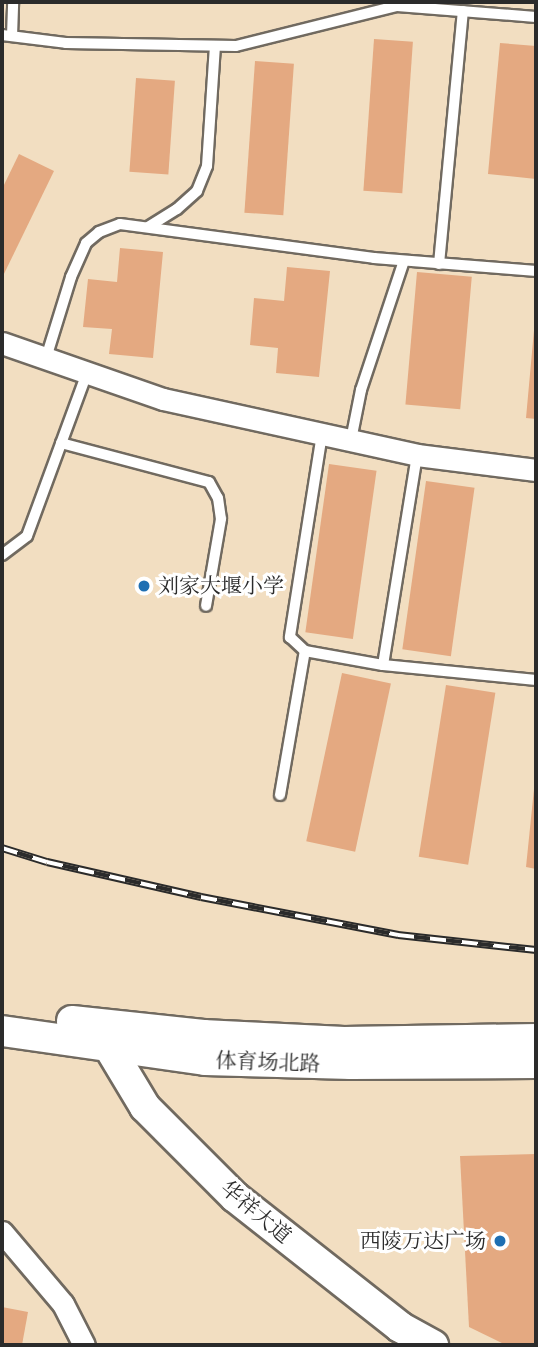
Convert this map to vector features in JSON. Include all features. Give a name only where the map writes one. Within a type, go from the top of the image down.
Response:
[{"type":"main road","name":"体育场北路","points":[[2,1011],[108,1027],[241,1037],[344,1042],[536,1039]]},
{"type":"main road","name":"体育场北路","points":[[2,1031],[218,1060],[433,1065],[536,1063]]},
{"type":"main road","name":"华祥大道","points":[[109,1047],[145,1107],[235,1197],[400,1327],[433,1345]]},
{"type":"street","points":[[2,343],[163,399],[417,455],[536,470]]},
{"type":"street","points":[[2,1232],[63,1304],[84,1345]]},
{"type":"lane","points":[[13,2],[7,36],[66,43],[236,46],[397,6],[536,17]]},
{"type":"lane","points":[[439,264],[463,11]]},
{"type":"lane","points":[[148,227],[177,209],[197,191],[207,166],[215,46]]},
{"type":"lane","points":[[46,358],[71,277],[86,243],[99,232],[120,224],[238,242],[404,261],[536,271]]},
{"type":"lane","points":[[351,440],[361,390],[404,261]]},
{"type":"lane","points":[[2,555],[27,536],[87,373]]},
{"type":"lane","points":[[322,434],[290,637],[305,651],[383,665],[536,680]]},
{"type":"lane","points":[[61,443],[209,482],[218,498],[221,519],[206,606]]},
{"type":"lane","points":[[383,665],[417,455]]},
{"type":"lane","points":[[280,795],[305,651]]},
{"type":"building","points":[[374,39],[413,42],[402,193],[363,191]]},
{"type":"building","points":[[500,43],[536,46],[536,179],[488,174]]},
{"type":"building","points":[[255,61],[294,64],[283,215],[244,213]]},
{"type":"building","points":[[136,78],[175,81],[168,174],[129,172]]},
{"type":"building","points":[[19,154],[54,171],[2,278],[2,189]]},
{"type":"building","points":[[120,248],[163,252],[153,358],[109,354],[112,329],[83,327],[88,279],[117,282]]},
{"type":"building","points":[[287,267],[330,271],[319,377],[276,373],[278,348],[250,345],[254,298],[284,301]]},
{"type":"building","points":[[417,272],[472,277],[460,409],[405,404]]},
{"type":"building","points":[[536,330],[536,419],[526,418]]},
{"type":"building","points":[[329,464],[377,471],[353,639],[305,632]]},
{"type":"building","points":[[426,481],[475,488],[451,656],[402,649]]},
{"type":"building","points":[[342,673],[391,683],[355,852],[306,841]]},
{"type":"building","points":[[446,685],[495,693],[468,865],[419,857]]},
{"type":"building","points":[[536,789],[536,869],[526,867]]},
{"type":"building","name":"西陵万达广场","points":[[536,1154],[536,1345],[506,1345],[469,1327],[460,1156]]},
{"type":"building","points":[[2,1307],[28,1312],[22,1345],[2,1345]]},
{"type":"railway","points":[[2,848],[47,862],[201,897],[398,935],[536,950]]},
{"type":"place","name":"刘家大堰小学","points":[[144,586]]},
{"type":"place","name":"西陵万达广场","points":[[500,1241]]}]
